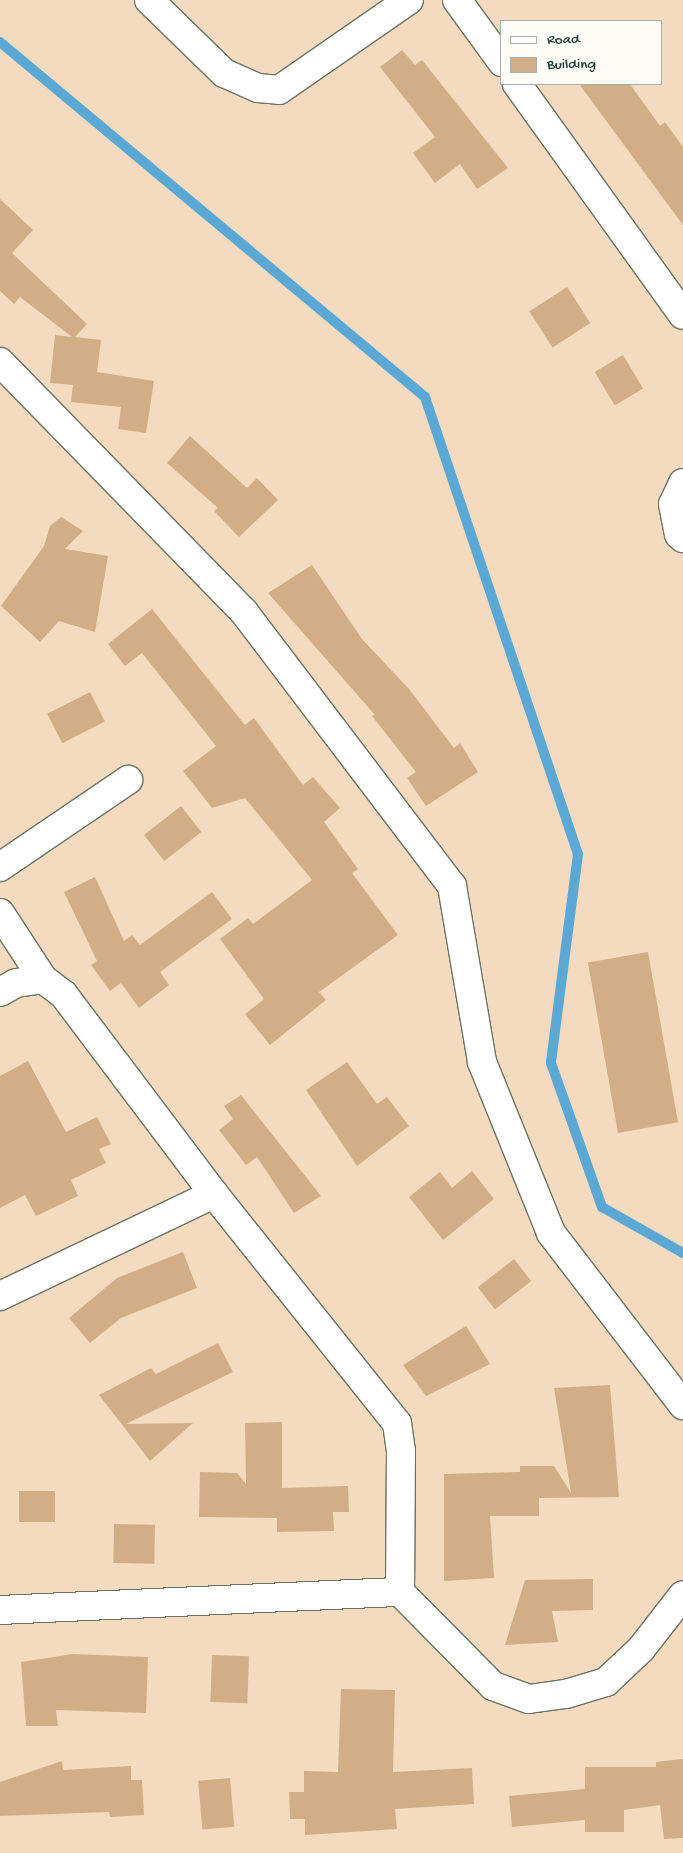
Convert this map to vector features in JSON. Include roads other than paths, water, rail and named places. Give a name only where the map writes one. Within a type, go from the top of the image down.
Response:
[{"type":"street","points":[[149,0],[224,73],[258,88],[278,90],[409,0]]},
{"type":"street","points":[[457,0],[500,59]]},
{"type":"street","points":[[518,85],[683,315]]},
{"type":"street","points":[[0,362],[244,612],[452,886],[482,1062],[551,1233],[683,1405]]},
{"type":"street","points":[[683,483],[673,504],[679,534],[683,538]]},
{"type":"street","points":[[0,867],[128,780]]},
{"type":"street","points":[[0,913],[43,979],[64,995],[214,1194],[397,1423],[401,1451],[400,1592],[493,1686],[529,1699],[566,1694],[606,1682],[641,1649],[683,1595]]},
{"type":"street","points":[[0,992],[16,983],[43,979]]},
{"type":"street","points":[[0,1296],[214,1194]]},
{"type":"street","points":[[0,1610],[400,1592]]},
{"type":"waterway","points":[[0,42],[425,397],[578,854],[551,1063],[602,1207],[683,1253]]}]
